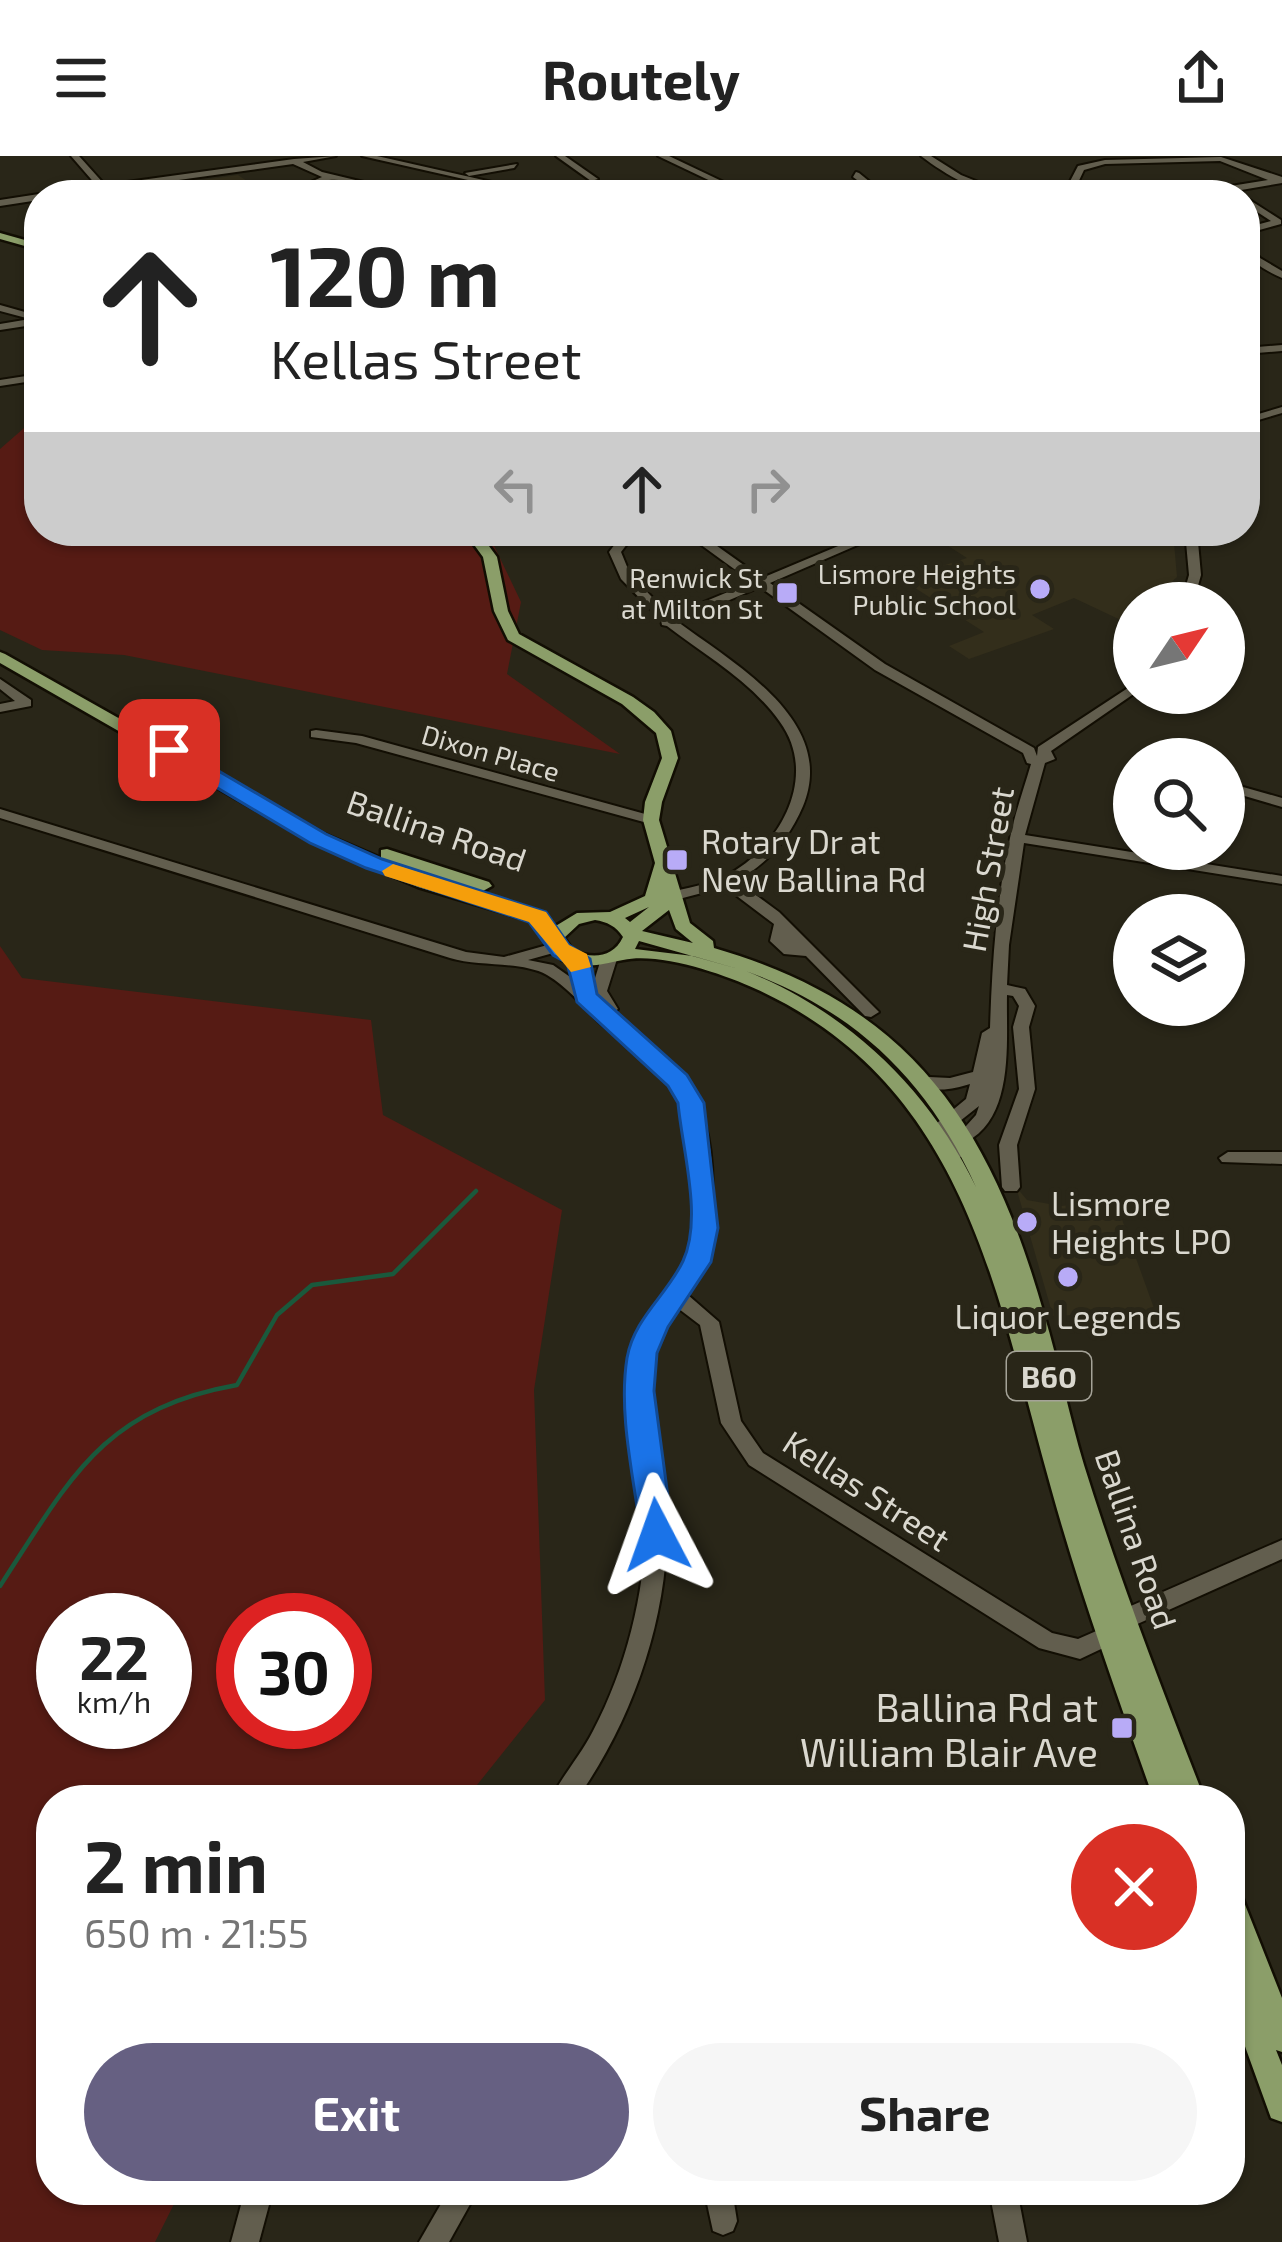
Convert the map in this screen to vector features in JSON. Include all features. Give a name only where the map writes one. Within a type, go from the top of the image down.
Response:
[{"type":"main road","points":[[482,546],[498,569],[502,618],[513,637],[647,713],[666,735],[669,762],[651,806],[661,860],[690,935],[737,958]]},
{"type":"main road","name":"Ballina Road","points":[[0,657],[318,838],[374,864],[530,914],[567,950]]},
{"type":"main road","name":"Ballina Road","points":[[265,804],[406,860],[589,916]]},
{"type":"main road","points":[[611,918],[653,899],[661,860]]},
{"type":"main road","points":[[615,957],[631,932],[675,896]]},
{"type":"main road","points":[[567,950],[567,922],[589,916]]},
{"type":"main road","name":"B60","points":[[589,916],[611,918],[631,932]]},
{"type":"main road","name":"Ballina Road","points":[[631,932],[737,958],[838,1007],[928,1083],[958,1136],[1006,1277],[1053,1455],[1171,1785]]},
{"type":"main road","name":"B60","points":[[567,950],[615,957]]},
{"type":"main road","name":"Ballina Road","points":[[615,957],[707,963],[814,1012],[958,1136]]},
{"type":"main road","points":[[1245,1941],[1282,2037]]},
{"type":"main road","points":[[1245,2006],[1282,2108]]},
{"type":"street","points":[[75,156],[96,180]]},
{"type":"street","points":[[201,156],[218,172]]},
{"type":"street","points":[[160,180],[332,156]]},
{"type":"street","points":[[366,156],[475,180]]},
{"type":"street","points":[[560,156],[594,179]]},
{"type":"street","points":[[662,156],[715,180]]},
{"type":"street","points":[[678,156],[733,180]]},
{"type":"street","points":[[925,156],[966,180]]},
{"type":"street","points":[[300,159],[344,180]]},
{"type":"street","points":[[1075,180],[1081,168],[1105,162],[1221,159],[1280,181]]},
{"type":"street","points":[[452,175],[514,166]]},
{"type":"street","points":[[856,175],[862,180]]},
{"type":"street","points":[[323,180],[330,177]]},
{"type":"street","points":[[1260,210],[1279,222],[1260,227]]},
{"type":"street","points":[[1260,416],[1282,410]]},
{"type":"street","points":[[1265,415],[1282,424]]},
{"type":"street","points":[[617,546],[617,566],[666,622],[778,708],[803,746],[804,776],[789,823],[765,855],[729,883],[653,899]]},
{"type":"street","points":[[709,546],[910,686],[1037,754]]},
{"type":"street","points":[[666,622],[846,546]]},
{"type":"street","points":[[1192,546],[1193,582]]},
{"type":"street","points":[[0,683],[26,703],[0,708]]},
{"type":"street","name":"High Street","points":[[995,1017],[1017,838],[1037,754],[1113,702]]},
{"type":"street","name":"Dixon Place","points":[[316,734],[356,739],[651,820]]},
{"type":"street","points":[[1245,792],[1282,803]]},
{"type":"street","points":[[0,813],[464,957],[536,964],[567,950]]},
{"type":"street","points":[[1017,838],[1282,880]]},
{"type":"street","points":[[729,883],[782,923],[872,1012]]},
{"type":"street","points":[[504,962],[567,950]]},
{"type":"street","points":[[567,950],[586,997]]},
{"type":"street","points":[[615,957],[599,991],[631,1036]]},
{"type":"street","points":[[536,964],[586,997],[669,1070],[691,1103],[704,1228],[697,1262],[648,1338],[639,1391],[656,1497],[654,1576],[610,1713],[570,1785]]},
{"type":"street","name":"High Street","points":[[998,987],[1019,993],[1027,1006],[1021,1027],[1027,1089],[1008,1145],[1011,1187]]},
{"type":"street","points":[[958,1136],[990,1105],[997,1057],[995,1017]]},
{"type":"street","points":[[958,1136],[974,1101],[995,1017]]},
{"type":"street","points":[[928,1083],[951,1084],[980,1075]]},
{"type":"street","points":[[1228,1158],[1282,1158]]},
{"type":"street","name":"Kellas Street","points":[[677,1298],[700,1312],[714,1333],[731,1423],[756,1459],[1019,1625],[1068,1648],[1080,1649],[1282,1549]]},
{"type":"street","points":[[244,2242],[255,2205]]},
{"type":"street","points":[[433,2242],[455,2205]]},
{"type":"street","points":[[720,2205],[723,2221]]},
{"type":"street","points":[[1006,2205],[1013,2242]]},
{"type":"shaded area","points":[[238,175],[246,180],[203,180]]},
{"type":"shaded area","points":[[24,428],[24,546],[494,546],[521,602],[507,674],[620,754],[124,655],[42,650],[0,630],[0,449]]},
{"type":"shaded area","name":"Lismore Heights Public School","points":[[948,546],[1174,546],[1177,577],[1172,582],[1113,582],[1113,616],[1074,598],[1032,615],[1054,629],[969,659],[949,646],[984,632],[901,579],[967,558]]},
{"type":"shaded area","points":[[0,946],[22,978],[371,1020],[383,1115],[562,1210],[534,1390],[545,1700],[477,1785],[36,1785],[36,2205],[174,2205],[155,2242],[0,2242]]},
{"type":"shaded area","points":[[1016,1187],[1027,1200],[1061,1206],[1115,1200],[1155,1311],[1053,1316]]},
{"type":"waterway","points":[[0,1586],[70,1482],[121,1431],[153,1411],[237,1385],[277,1315],[312,1285],[393,1274],[476,1191]]},
{"type":"slow traffic","points":[[393,871],[537,917],[556,936],[561,950],[578,959],[579,967]]},
{"type":"place","name":"Lismore Heights Public School","points":[[1040,589]]},
{"type":"place","name":"Renwick St at Milton St","points":[[787,593]]},
{"type":"place","name":"Rotary Dr at New Ballina Rd","points":[[677,860]]},
{"type":"place","name":"Lismore Heights LPO","points":[[1027,1222]]},
{"type":"place","name":"Liquor Legends","points":[[1068,1277]]},
{"type":"place","name":"Ballina Rd at William Blair Ave","points":[[1122,1728]]},
{"type":"route","points":[[169,750],[318,838],[374,864],[537,917],[556,936],[561,950],[578,959],[586,997],[678,1081],[691,1103],[702,1173],[704,1228],[697,1262],[677,1298],[654,1324],[643,1353],[639,1391],[656,1497],[657,1535]]}]
